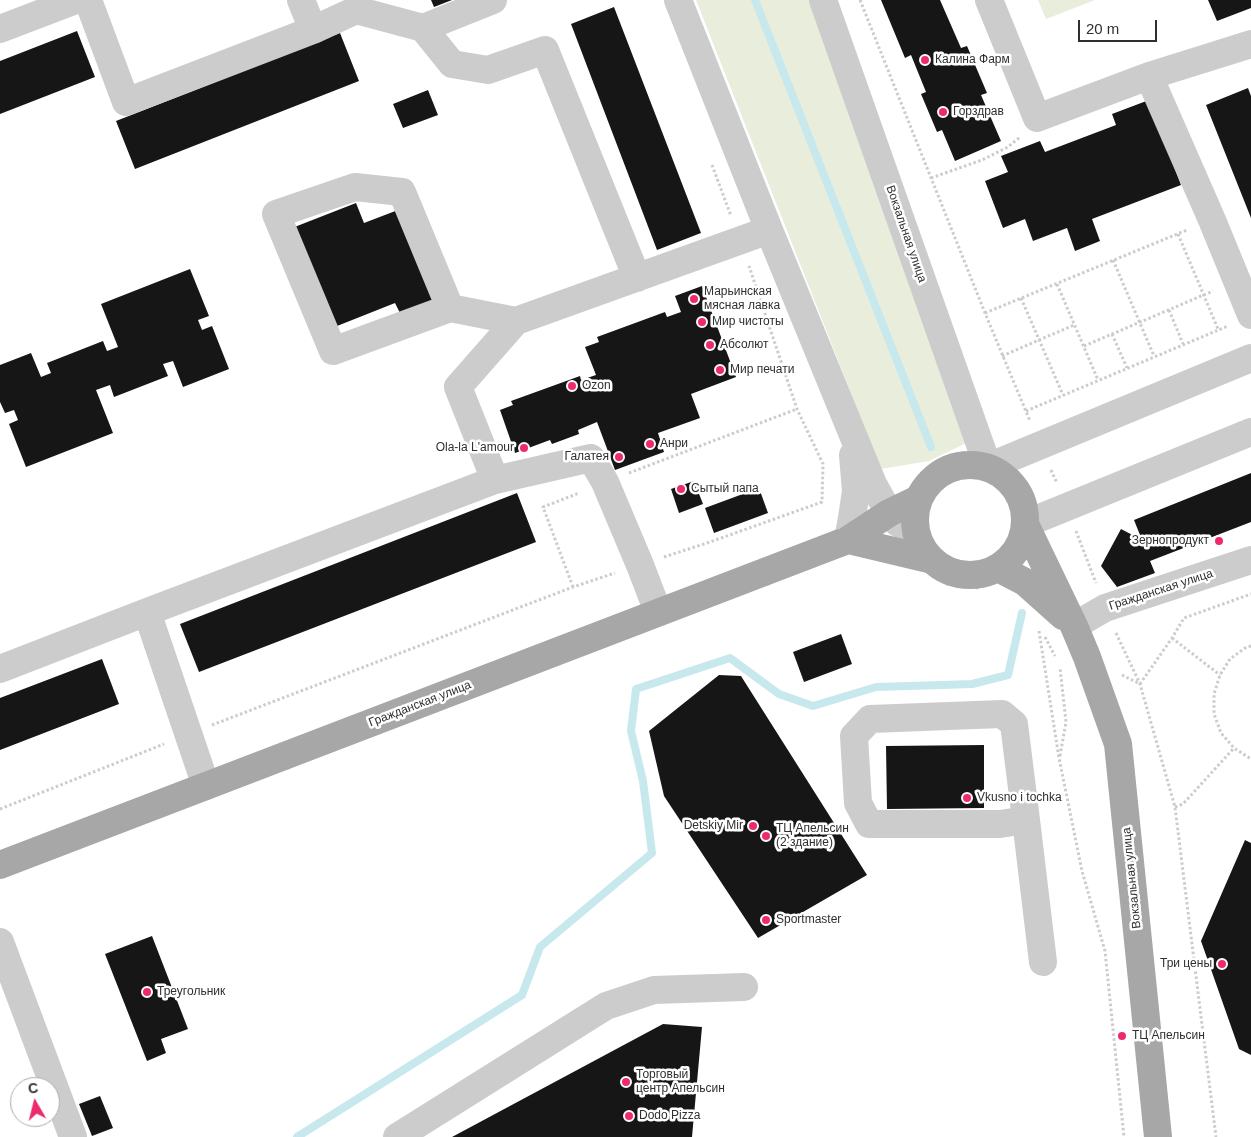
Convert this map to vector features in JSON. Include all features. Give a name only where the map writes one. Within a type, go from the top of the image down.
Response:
[{"type":"main road","name":"Вокзальная улица","points":[[915,532],[914,515],[918,499],[927,484],[939,473],[955,466],[972,464],[988,467],[1009,480],[1022,500],[1025,524],[1087,657],[1118,744],[1158,1137]]},
{"type":"main road","name":"Гражданская улица","points":[[0,865],[844,541],[889,513],[918,499]]},
{"type":"main road","name":"Вокзальная улица","points":[[992,578],[1012,556],[1021,541],[1025,524]]},
{"type":"main road","points":[[915,532],[935,571]]},
{"type":"main road","points":[[844,541],[935,571],[946,570],[963,575],[981,574],[992,578]]},
{"type":"main road","name":"Вокзальная улица","points":[[992,578],[1025,582],[1074,626]]},
{"type":"street","points":[[0,29],[76,0]]},
{"type":"street","points":[[88,0],[126,102],[313,30],[356,10],[422,28],[452,64],[488,70],[545,50],[637,278]]},
{"type":"street","points":[[301,0],[313,30]]},
{"type":"street","points":[[422,28],[493,0]]},
{"type":"street","points":[[678,0],[769,230],[873,484],[889,513],[898,523],[915,532]]},
{"type":"street","name":"Вокзальная улица","points":[[823,0],[988,467]]},
{"type":"street","points":[[989,0],[1037,118],[1149,76],[1251,44]]},
{"type":"street","points":[[1149,76],[1212,220],[1236,281],[1243,319]]},
{"type":"street","points":[[450,308],[402,192],[355,186],[276,214],[333,351],[450,308],[516,321]]},
{"type":"street","points":[[495,480],[458,388],[516,321],[769,230]]},
{"type":"street","points":[[988,467],[1251,358]]},
{"type":"street","points":[[844,541],[852,518],[856,492],[848,423]]},
{"type":"street","points":[[1025,524],[1251,432]]},
{"type":"street","points":[[0,670],[146,612],[495,480],[591,458],[605,482],[658,612]]},
{"type":"street","name":"Гражданская улица","points":[[1074,626],[1105,608],[1251,560]]},
{"type":"street","points":[[146,612],[206,786]]},
{"type":"street","points":[[1026,820],[1000,824],[869,824],[858,803],[854,736],[870,719],[1002,714],[1014,724],[1026,820],[1043,962]]},
{"type":"street","points":[[0,942],[73,1137]]},
{"type":"street","points":[[397,1137],[606,1006],[654,990],[744,987]]},
{"type":"path","points":[[860,0],[984,313],[1041,445]]},
{"type":"path","points":[[931,178],[982,160],[1008,147],[1022,135]]},
{"type":"path","points":[[984,313],[1212,220]]},
{"type":"path","points":[[1178,234],[1218,329]]},
{"type":"path","points":[[1113,260],[1154,356]]},
{"type":"path","points":[[1084,346],[1236,281]]},
{"type":"path","points":[[1057,284],[1098,380]]},
{"type":"path","points":[[1021,298],[1063,396]]},
{"type":"path","points":[[1169,310],[1184,344]]},
{"type":"path","points":[[1026,411],[1243,319]]},
{"type":"path","points":[[1002,356],[1074,325]]},
{"type":"path","points":[[1112,334],[1127,368]]},
{"type":"path","points":[[573,587],[543,507],[797,408]]},
{"type":"path","points":[[935,571],[992,578]]},
{"type":"path","points":[[1060,667],[1087,657],[1140,684],[1184,618],[1251,594]]},
{"type":"path","points":[[1059,758],[1066,722],[1060,667],[1038,623],[1059,758],[1082,871],[1105,951],[1124,1137]]},
{"type":"path","points":[[1172,638],[1220,675]]},
{"type":"path","points":[[1251,646],[1230,659],[1220,675],[1214,694],[1214,714],[1221,733],[1234,748],[1251,759]]},
{"type":"path","points":[[1175,807],[1183,804],[1234,748]]},
{"type":"green space","points":[[696,0],[810,0],[983,435],[929,461],[881,469]]},
{"type":"green space","points":[[1038,0],[1095,0],[1046,19]]},
{"type":"building","points":[[431,0],[452,0],[434,7]]},
{"type":"building","points":[[881,0],[940,0],[961,48],[967,46],[987,93],[981,95],[1001,141],[955,161],[942,130],[937,132],[921,94],[926,92],[911,55],[905,58]]},
{"type":"building","points":[[1208,0],[1251,0],[1251,8],[1217,21]]},
{"type":"building","points":[[614,7],[701,233],[657,250],[571,24]]},
{"type":"building","points":[[77,31],[95,77],[0,114],[0,61]]},
{"type":"building","points":[[340,33],[359,81],[135,169],[116,121]]},
{"type":"building","points":[[1248,88],[1251,96],[1251,218],[1206,105]]},
{"type":"building","points":[[428,90],[438,115],[403,128],[393,104]]},
{"type":"building","points":[[1149,100],[1181,185],[1092,219],[1100,241],[1075,251],[1067,228],[1033,241],[1025,219],[1003,228],[985,181],[1008,172],[1001,156],[1040,141],[1045,152],[1116,125],[1112,114]]},
{"type":"building","points":[[356,203],[364,223],[398,210],[434,300],[400,313],[395,303],[332,328],[292,228]]},
{"type":"building","points":[[190,269],[209,316],[198,320],[202,330],[212,326],[229,369],[183,387],[173,361],[163,364],[168,376],[114,397],[110,385],[96,390],[113,433],[26,467],[9,424],[18,420],[14,410],[5,413],[0,402],[0,365],[31,353],[41,377],[51,373],[47,363],[103,341],[107,351],[118,347],[101,304]]},
{"type":"building","points":[[702,286],[736,377],[691,394],[700,418],[658,433],[664,452],[615,470],[597,422],[578,430],[579,434],[552,444],[550,440],[515,453],[500,410],[513,405],[511,401],[580,376],[581,380],[596,375],[585,347],[599,342],[597,337],[665,312],[667,317],[681,312],[675,296]]},
{"type":"building","points":[[1251,473],[1251,522],[1150,561],[1155,573],[1117,587],[1101,566],[1121,529],[1142,540],[1134,520]]},
{"type":"building","points":[[694,481],[703,504],[679,513],[671,489]]},
{"type":"building","points":[[759,488],[768,513],[714,533],[705,508]]},
{"type":"building","points":[[517,493],[536,542],[199,672],[180,624]]},
{"type":"building","points":[[841,634],[852,664],[804,682],[793,652]]},
{"type":"building","points":[[102,659],[119,704],[0,750],[0,698]]},
{"type":"building","name":"ТЦ Апельсин (2 здание)","points":[[719,675],[741,676],[867,875],[758,938],[664,796],[649,731]]},
{"type":"building","points":[[984,745],[984,808],[887,809],[886,746]]},
{"type":"building","points":[[1245,840],[1251,843],[1251,1055],[1239,1049],[1201,941]]},
{"type":"building","name":"Треугольник","points":[[152,936],[188,1029],[161,1039],[166,1053],[147,1061],[105,954]]},
{"type":"building","name":"Торговый центр Апельсин","points":[[663,1024],[702,1027],[692,1137],[452,1137]]},
{"type":"building","points":[[100,1096],[113,1128],[92,1136],[79,1104]]},
{"type":"waterway","points":[[755,0],[931,447]]},
{"type":"waterway","points":[[297,1137],[522,995],[540,947],[652,853],[643,781],[631,731],[636,689],[730,658],[779,694],[813,706],[876,687],[972,684],[1008,675],[1022,613]]},
{"type":"place","name":"Калина Фарм","points":[[925,60]]},
{"type":"place","name":"Горздрав","points":[[943,112]]},
{"type":"place","name":"Марьинская мясная лавка","points":[[694,299]]},
{"type":"place","name":"Мир чистоты","points":[[702,322]]},
{"type":"place","name":"Абсолют","points":[[710,345]]},
{"type":"place","name":"Мир печати","points":[[720,370]]},
{"type":"place","name":"Ozon","points":[[572,386]]},
{"type":"place","name":"Анри","points":[[650,444]]},
{"type":"place","name":"Ola-la L'amour","points":[[524,448]]},
{"type":"place","name":"Галатея","points":[[619,457]]},
{"type":"place","name":"Сытый папа","points":[[681,489]]},
{"type":"place","name":"Зернопродукт","points":[[1219,541]]},
{"type":"place","name":"Vkusno i tochka","points":[[967,798]]},
{"type":"place","name":"Detskiy Mir","points":[[753,826]]},
{"type":"place","name":"ТЦ Апельсин (2 здание)","points":[[766,836]]},
{"type":"place","name":"Sportmaster","points":[[766,920]]},
{"type":"place","name":"Три цены","points":[[1222,964]]},
{"type":"place","name":"Треугольник","points":[[147,992]]},
{"type":"place","name":"ТЦ Апельсин","points":[[1122,1036]]},
{"type":"place","name":"Торговый центр Апельсин","points":[[626,1082]]},
{"type":"place","name":"Dodo Pizza","points":[[629,1116]]}]
